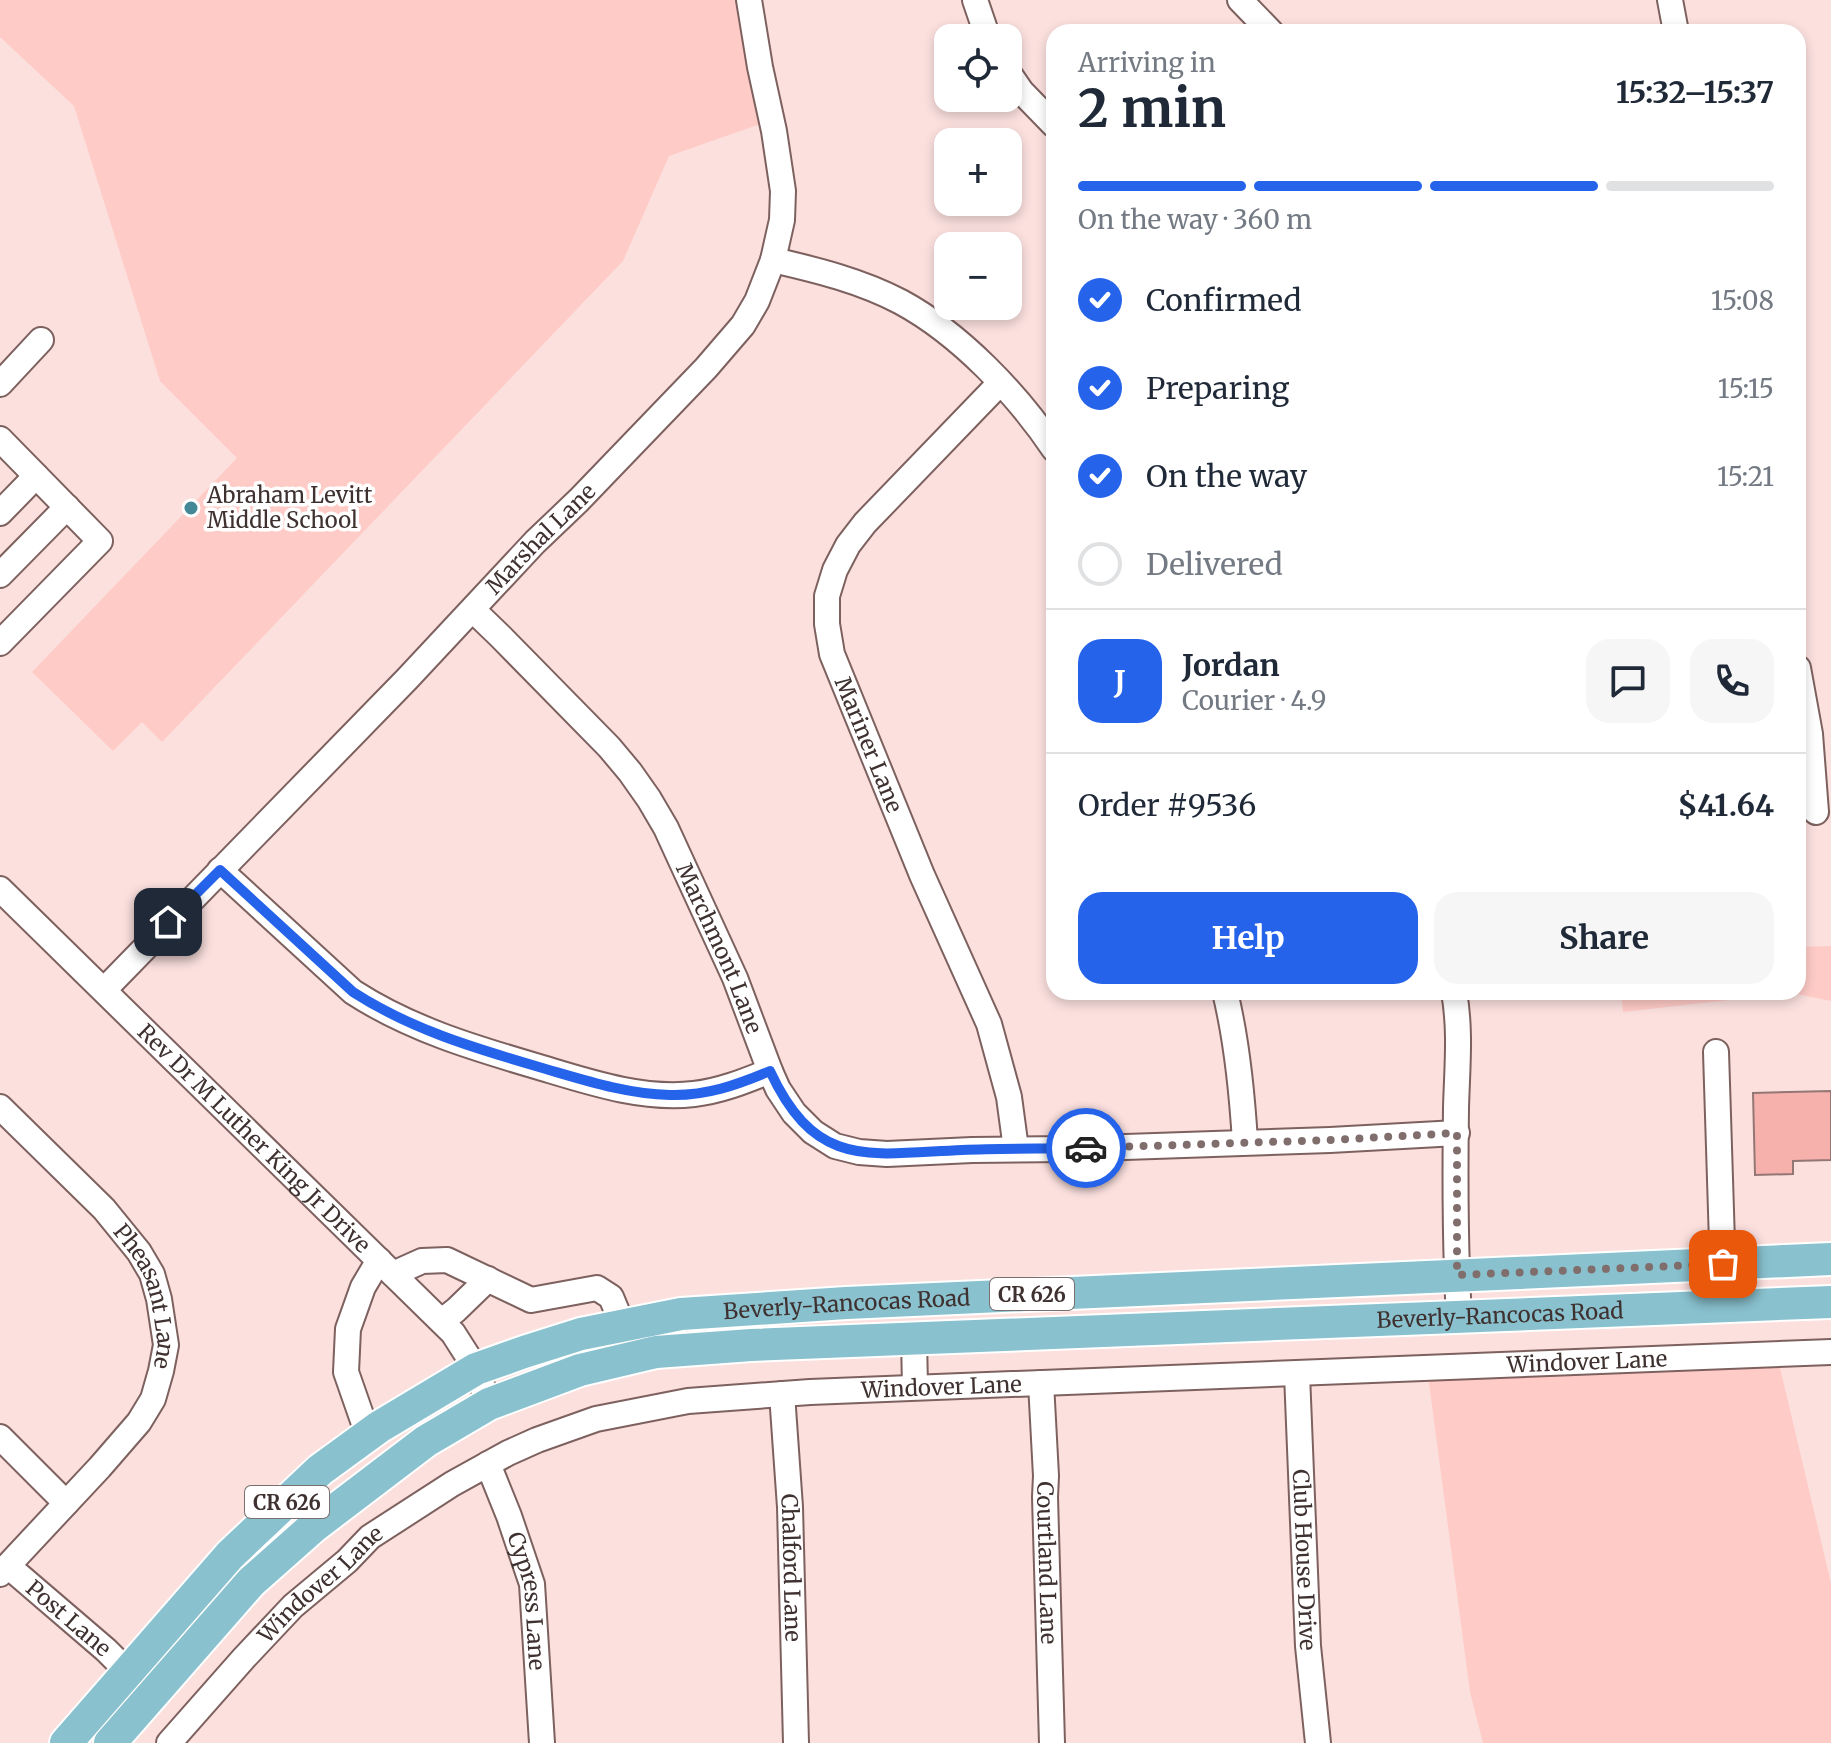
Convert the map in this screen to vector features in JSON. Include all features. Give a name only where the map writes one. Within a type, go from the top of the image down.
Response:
[{"type":"main road","name":"Beverly-Rancocas Road","points":[[66,1743],[230,1555],[320,1470],[379,1427],[476,1369],[581,1334],[681,1314],[846,1303],[1831,1259]]},
{"type":"main road","points":[[914,1338],[930,1326],[952,1320],[1058,1316],[1083,1308],[1104,1291]]},
{"type":"main road","name":"Beverly-Rancocas Road","points":[[110,1743],[251,1582],[313,1527],[424,1442],[489,1404],[580,1370],[656,1352],[751,1345],[1831,1302]]},
{"type":"street","name":"Marshal Lane","points":[[104,990],[579,500],[726,347],[743,325],[757,301],[773,260],[782,220],[783,191],[749,0]]},
{"type":"street","points":[[975,0],[983,24]]},
{"type":"street","points":[[1240,0],[1263,24]]},
{"type":"street","points":[[1670,0],[1674,24]]},
{"type":"street","points":[[1022,92],[1046,117]]},
{"type":"street","points":[[773,260],[853,282],[924,315],[968,351],[1000,383],[1046,438]]},
{"type":"street","points":[[0,384],[41,340]]},
{"type":"street","name":"Mariner Lane","points":[[1000,383],[874,513],[848,545],[835,570],[827,596],[827,624],[832,654],[853,708],[922,875],[989,1024],[1009,1097],[1016,1149]]},
{"type":"street","points":[[0,643],[100,541],[2,444]]},
{"type":"street","points":[[0,513],[36,476]]},
{"type":"street","points":[[0,575],[67,507]]},
{"type":"street","name":"Marchmont Lane","points":[[473,610],[609,747],[649,799],[666,828],[735,978],[778,1089],[794,1113],[813,1132],[835,1146],[887,1154],[1344,1140],[1457,1133]]},
{"type":"street","points":[[1806,712],[1815,812]]},
{"type":"street","points":[[220,870],[353,992],[402,1020],[458,1042],[573,1077],[646,1093],[713,1092],[770,1071]]},
{"type":"street","name":"Rev Dr M Luther King Jr Drive","points":[[0,889],[442,1321],[476,1369],[489,1404]]},
{"type":"street","points":[[1227,1000],[1242,1099],[1245,1142]]},
{"type":"street","points":[[1455,1000],[1459,1043],[1459,1317]]},
{"type":"street","points":[[1716,1052],[1724,1306]]},
{"type":"street","name":"Pheasant Lane","points":[[0,1107],[104,1209],[139,1252],[152,1274],[166,1345],[153,1399],[139,1422],[4,1570]]},
{"type":"street","points":[[368,1435],[346,1372],[348,1329],[363,1287],[386,1267],[447,1260],[531,1300],[597,1288],[611,1297],[623,1326]]},
{"type":"street","points":[[442,1321],[488,1279]]},
{"type":"street","points":[[914,1338],[915,1387]]},
{"type":"street","name":"Windover Lane","points":[[183,1738],[244,1658],[293,1606],[347,1561],[370,1537],[425,1500],[488,1464],[537,1440],[611,1415],[688,1401],[915,1387],[1831,1352]]},
{"type":"street","name":"Club House Drive","points":[[1297,1374],[1308,1646],[1318,1743]]},
{"type":"street","name":"Courtland Lane","points":[[1041,1383],[1052,1743]]},
{"type":"street","name":"Chalford Lane","points":[[782,1394],[790,1521],[796,1743]]},
{"type":"street","points":[[0,1437],[66,1503]]},
{"type":"street","name":"Cypress Lane","points":[[488,1464],[532,1584],[542,1743]]},
{"type":"street","name":"Post Lane","points":[[4,1570],[128,1670],[151,1696]]},
{"type":"shaded area","name":"Abraham Levitt Middle School","points":[[0,0],[751,0],[769,121],[669,156],[623,261],[162,742],[142,722],[113,751],[32,672],[237,458],[160,381],[74,106],[0,37]]},
{"type":"shaded area","points":[[1831,946],[1831,1001],[1806,996],[1806,947]]},
{"type":"shaded area","points":[[1622,1000],[1730,1000],[1623,1012]]},
{"type":"shaded area","points":[[1777,1355],[1831,1583],[1831,1743],[1483,1743],[1470,1692],[1427,1368]]},
{"type":"building","points":[[1831,1091],[1831,1160],[1793,1161],[1793,1174],[1755,1175],[1753,1093]]},
{"type":"way so far","points":[[1086,1148],[1457,1133],[1457,1275],[1723,1264]]},
{"type":"place","name":"Abraham Levitt Middle School","points":[[191,508]]},
{"type":"route","points":[[168,922],[220,870],[353,992],[402,1020],[458,1042],[573,1077],[646,1093],[713,1092],[770,1071],[794,1113],[813,1132],[835,1146],[859,1152],[887,1154],[1086,1148]]}]
